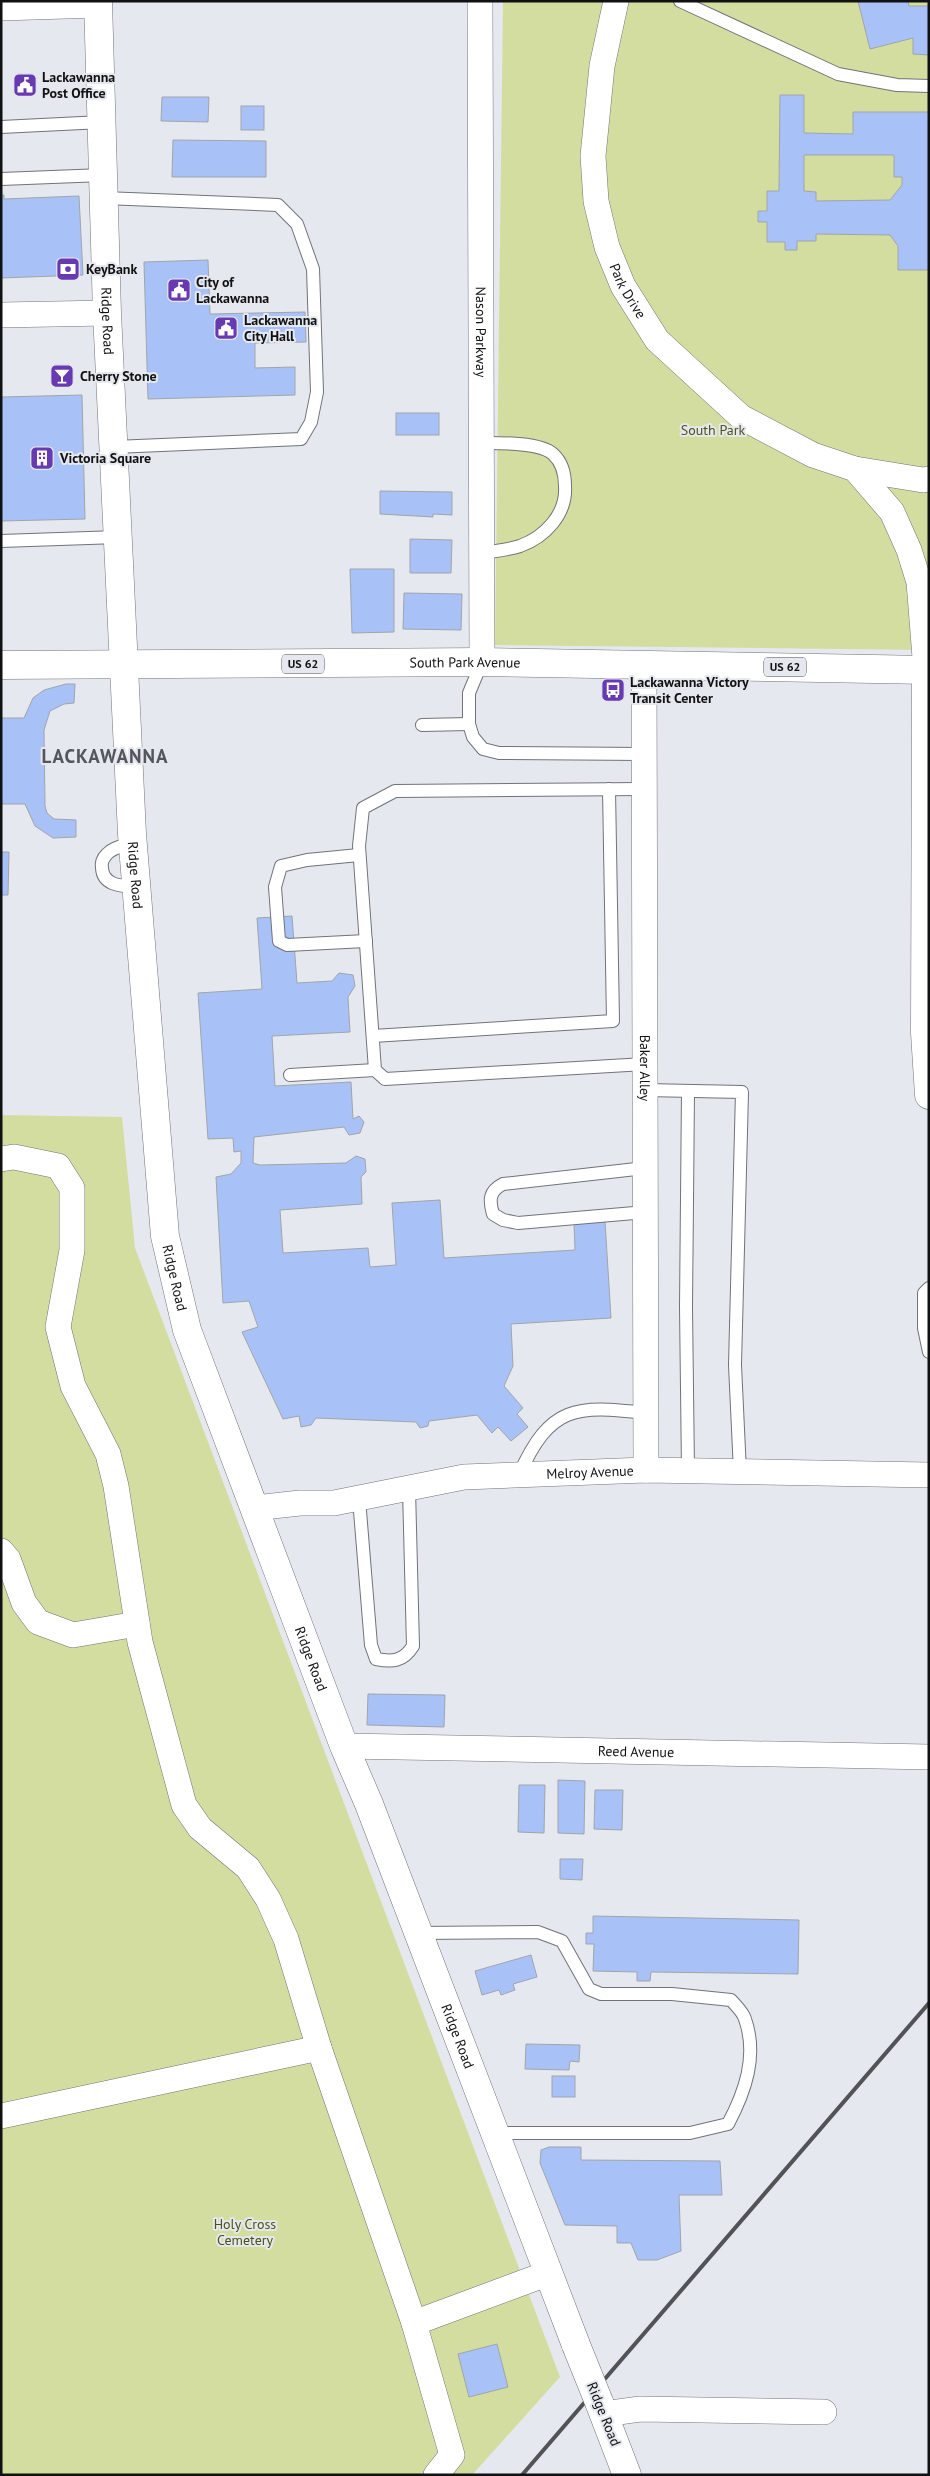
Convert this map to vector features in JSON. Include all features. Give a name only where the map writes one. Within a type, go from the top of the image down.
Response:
[{"type":"main road","name":"Ridge Road","points":[[98,3],[107,313],[132,843],[165,1236],[188,1330],[241,1467],[254,1508],[344,1746],[369,1804],[627,2475]]},
{"type":"main road","name":"South Park Avenue","points":[[1,665],[482,662],[928,665]]},
{"type":"main road","points":[[928,665],[925,1032],[929,1095]]},
{"type":"street","name":"Nason Parkway","points":[[480,1],[482,662]]},
{"type":"street","name":"Park Drive","points":[[616,1],[602,66],[593,156],[598,210],[607,248],[623,286],[657,340],[741,417],[813,456],[855,469],[923,480],[929,479]]},
{"type":"street","points":[[1,8],[98,3]]},
{"type":"street","points":[[1,315],[107,313]]},
{"type":"street","points":[[855,469],[892,512],[909,550],[919,582],[928,665]]},
{"type":"street","name":"Baker Alley","points":[[644,664],[646,1470]]},
{"type":"street","points":[[1,1159],[14,1157],[58,1166],[72,1188],[72,1250],[58,1328],[73,1386],[108,1454],[116,1486],[137,1624],[184,1805],[200,1828],[248,1868],[268,1899],[286,1939],[319,2048],[414,2323],[452,2456],[436,2475]]},
{"type":"street","name":"Melroy Avenue","points":[[254,1508],[300,1504],[334,1504],[464,1477],[646,1470],[929,1475]]},
{"type":"street","points":[[1,1551],[8,1560],[24,1603],[38,1622],[73,1635],[137,1624]]},
{"type":"street","name":"Reed Avenue","points":[[344,1746],[929,1757]]},
{"type":"street","points":[[1,2116],[319,2048]]},
{"type":"street","points":[[414,2323],[548,2273]]},
{"type":"street","points":[[601,2408],[824,2412]]},
{"type":"lane","points":[[680,1],[838,74],[897,85],[929,86]]},
{"type":"lane","points":[[1,127],[102,122]]},
{"type":"lane","points":[[1,179],[103,187],[278,205],[297,224],[313,269],[317,392],[311,422],[301,439],[114,447]]},
{"type":"lane","points":[[482,443],[534,447],[553,454],[564,471],[566,495],[559,515],[538,537],[519,547],[482,553]]},
{"type":"lane","points":[[1,540],[118,537]]},
{"type":"lane","points":[[482,662],[469,693],[469,724],[473,737],[483,749],[499,753],[644,754]]},
{"type":"lane","points":[[422,725],[469,724]]},
{"type":"lane","points":[[373,1036],[613,1021],[609,789]]},
{"type":"lane","points":[[644,789],[395,791],[363,808],[359,855],[375,1070],[385,1079],[645,1064]]},
{"type":"lane","points":[[359,855],[307,860],[281,866],[275,888],[279,941],[287,945],[366,941]]},
{"type":"lane","points":[[290,1075],[375,1070]]},
{"type":"lane","points":[[645,1090],[742,1092],[735,1365],[740,1472]]},
{"type":"lane","points":[[688,1091],[686,1307],[688,1471]]},
{"type":"lane","points":[[645,1168],[503,1184],[495,1188],[489,1200],[493,1214],[503,1220],[518,1224],[646,1212]]},
{"type":"lane","points":[[929,1288],[924,1293],[924,1328],[929,1352]]},
{"type":"lane","points":[[520,1475],[529,1453],[543,1433],[565,1414],[579,1410],[608,1408],[646,1413]]},
{"type":"lane","points":[[358,1499],[371,1645],[376,1659],[399,1660],[407,1656],[412,1646],[409,1489]]},
{"type":"lane","points":[[418,1933],[538,1932],[552,1935],[562,1941],[588,1989],[601,1994],[672,1994],[731,2000],[745,2017],[749,2036],[750,2068],[744,2095],[728,2124],[690,2133],[495,2133]]},
{"type":"green space","name":"South Park","points":[[503,1],[929,1],[929,650],[495,645]]},
{"type":"green space","name":"Holy Cross Cemetery","points":[[1,1115],[122,1117],[135,1248],[560,2377],[472,2475],[1,2475]]},
{"type":"building","points":[[858,1],[908,1],[909,6],[929,6],[929,55],[913,54],[913,38],[870,49]]},
{"type":"building","points":[[780,95],[804,95],[804,133],[853,134],[853,112],[929,112],[929,270],[898,270],[898,246],[890,235],[816,234],[816,241],[797,241],[797,250],[785,250],[785,242],[767,242],[767,222],[758,222],[758,211],[767,211],[767,191],[779,191]],"holes":[[[804,155],[894,155],[894,177],[902,177],[902,185],[890,200],[816,201],[816,192],[804,191]]]},
{"type":"building","points":[[162,97],[209,97],[208,122],[161,121]]},
{"type":"building","points":[[241,106],[264,106],[264,130],[241,130]]},
{"type":"building","points":[[173,140],[266,141],[266,177],[172,177]]},
{"type":"building","points":[[1,195],[4,195],[4,199],[79,196],[83,275],[1,278]]},
{"type":"building","name":"Lackawanna City Hall","points":[[208,260],[210,314],[305,312],[306,342],[255,343],[255,368],[295,367],[295,395],[148,399],[144,262]]},
{"type":"building","name":"Victoria Square","points":[[82,395],[85,519],[1,521],[1,397]]},
{"type":"building","points":[[396,413],[439,413],[439,435],[396,435]]},
{"type":"building","points":[[380,491],[452,492],[452,515],[433,514],[433,517],[380,514]]},
{"type":"building","points":[[410,539],[452,540],[451,573],[410,573]]},
{"type":"building","points":[[350,569],[394,569],[394,632],[352,633]]},
{"type":"building","points":[[404,593],[462,594],[461,630],[403,629]]},
{"type":"building","points":[[66,684],[75,684],[74,703],[64,704],[50,711],[44,730],[45,806],[47,813],[54,819],[76,820],[76,837],[53,838],[35,826],[25,804],[1,804],[1,718],[24,718],[33,698],[44,690]]},
{"type":"building","points":[[1,852],[9,852],[8,895],[1,895]]},
{"type":"building","points":[[292,916],[297,983],[332,981],[339,973],[353,975],[355,986],[348,997],[350,1032],[272,1036],[275,1086],[351,1082],[353,1119],[359,1116],[364,1122],[360,1133],[349,1135],[344,1127],[254,1137],[253,1163],[260,1165],[346,1163],[356,1156],[365,1159],[366,1172],[361,1177],[362,1204],[280,1210],[283,1253],[368,1248],[370,1267],[396,1265],[392,1203],[440,1200],[444,1258],[575,1250],[574,1223],[605,1221],[611,1318],[511,1324],[513,1366],[504,1386],[523,1408],[517,1414],[528,1427],[511,1441],[498,1427],[492,1433],[477,1415],[429,1421],[428,1426],[420,1428],[416,1422],[316,1418],[311,1425],[301,1427],[299,1416],[283,1419],[242,1332],[258,1327],[249,1301],[223,1303],[216,1177],[231,1174],[241,1163],[241,1151],[234,1152],[233,1138],[208,1139],[198,993],[262,989],[257,918]]},
{"type":"building","points":[[368,1694],[445,1695],[444,1727],[367,1725]]},
{"type":"building","points":[[558,1780],[585,1781],[584,1834],[558,1833]]},
{"type":"building","points":[[519,1785],[545,1785],[544,1833],[518,1832]]},
{"type":"building","points":[[595,1790],[623,1790],[622,1830],[594,1829]]},
{"type":"building","points":[[560,1859],[583,1859],[582,1880],[560,1879]]},
{"type":"building","points":[[593,1916],[799,1920],[798,1974],[651,1972],[650,1981],[637,1981],[637,1972],[593,1971],[594,1944],[586,1944],[586,1933],[593,1933]]},
{"type":"building","points":[[531,1955],[537,1977],[513,1984],[515,1990],[501,1995],[499,1990],[482,1995],[475,1971]]},
{"type":"building","points":[[526,2044],[580,2045],[579,2062],[570,2061],[569,2070],[525,2069]]},
{"type":"building","points":[[552,2076],[575,2076],[575,2097],[552,2097]]},
{"type":"building","points":[[549,2147],[581,2147],[581,2160],[720,2161],[722,2195],[679,2195],[681,2251],[657,2260],[638,2260],[631,2243],[617,2243],[617,2226],[565,2225],[540,2163],[541,2150]]},
{"type":"building","points":[[497,2344],[508,2387],[469,2397],[458,2354]]},
{"type":"railway","points":[[522,2475],[929,2003]]},
{"type":"place","name":"Lackawanna Post Office","points":[[25,85]]},
{"type":"place","name":"KeyBank","points":[[68,269]]},
{"type":"place","name":"City of Lackawanna","points":[[179,290]]},
{"type":"place","name":"Lackawanna City Hall","points":[[226,328]]},
{"type":"place","name":"Cherry Stone","points":[[62,376]]},
{"type":"place","name":"Victoria Square","points":[[42,458]]},
{"type":"place","name":"Lackawanna Victory Transit Center","points":[[613,690]]},
{"type":"district","name":"LACKAWANNA","points":[[105,756]]}]
